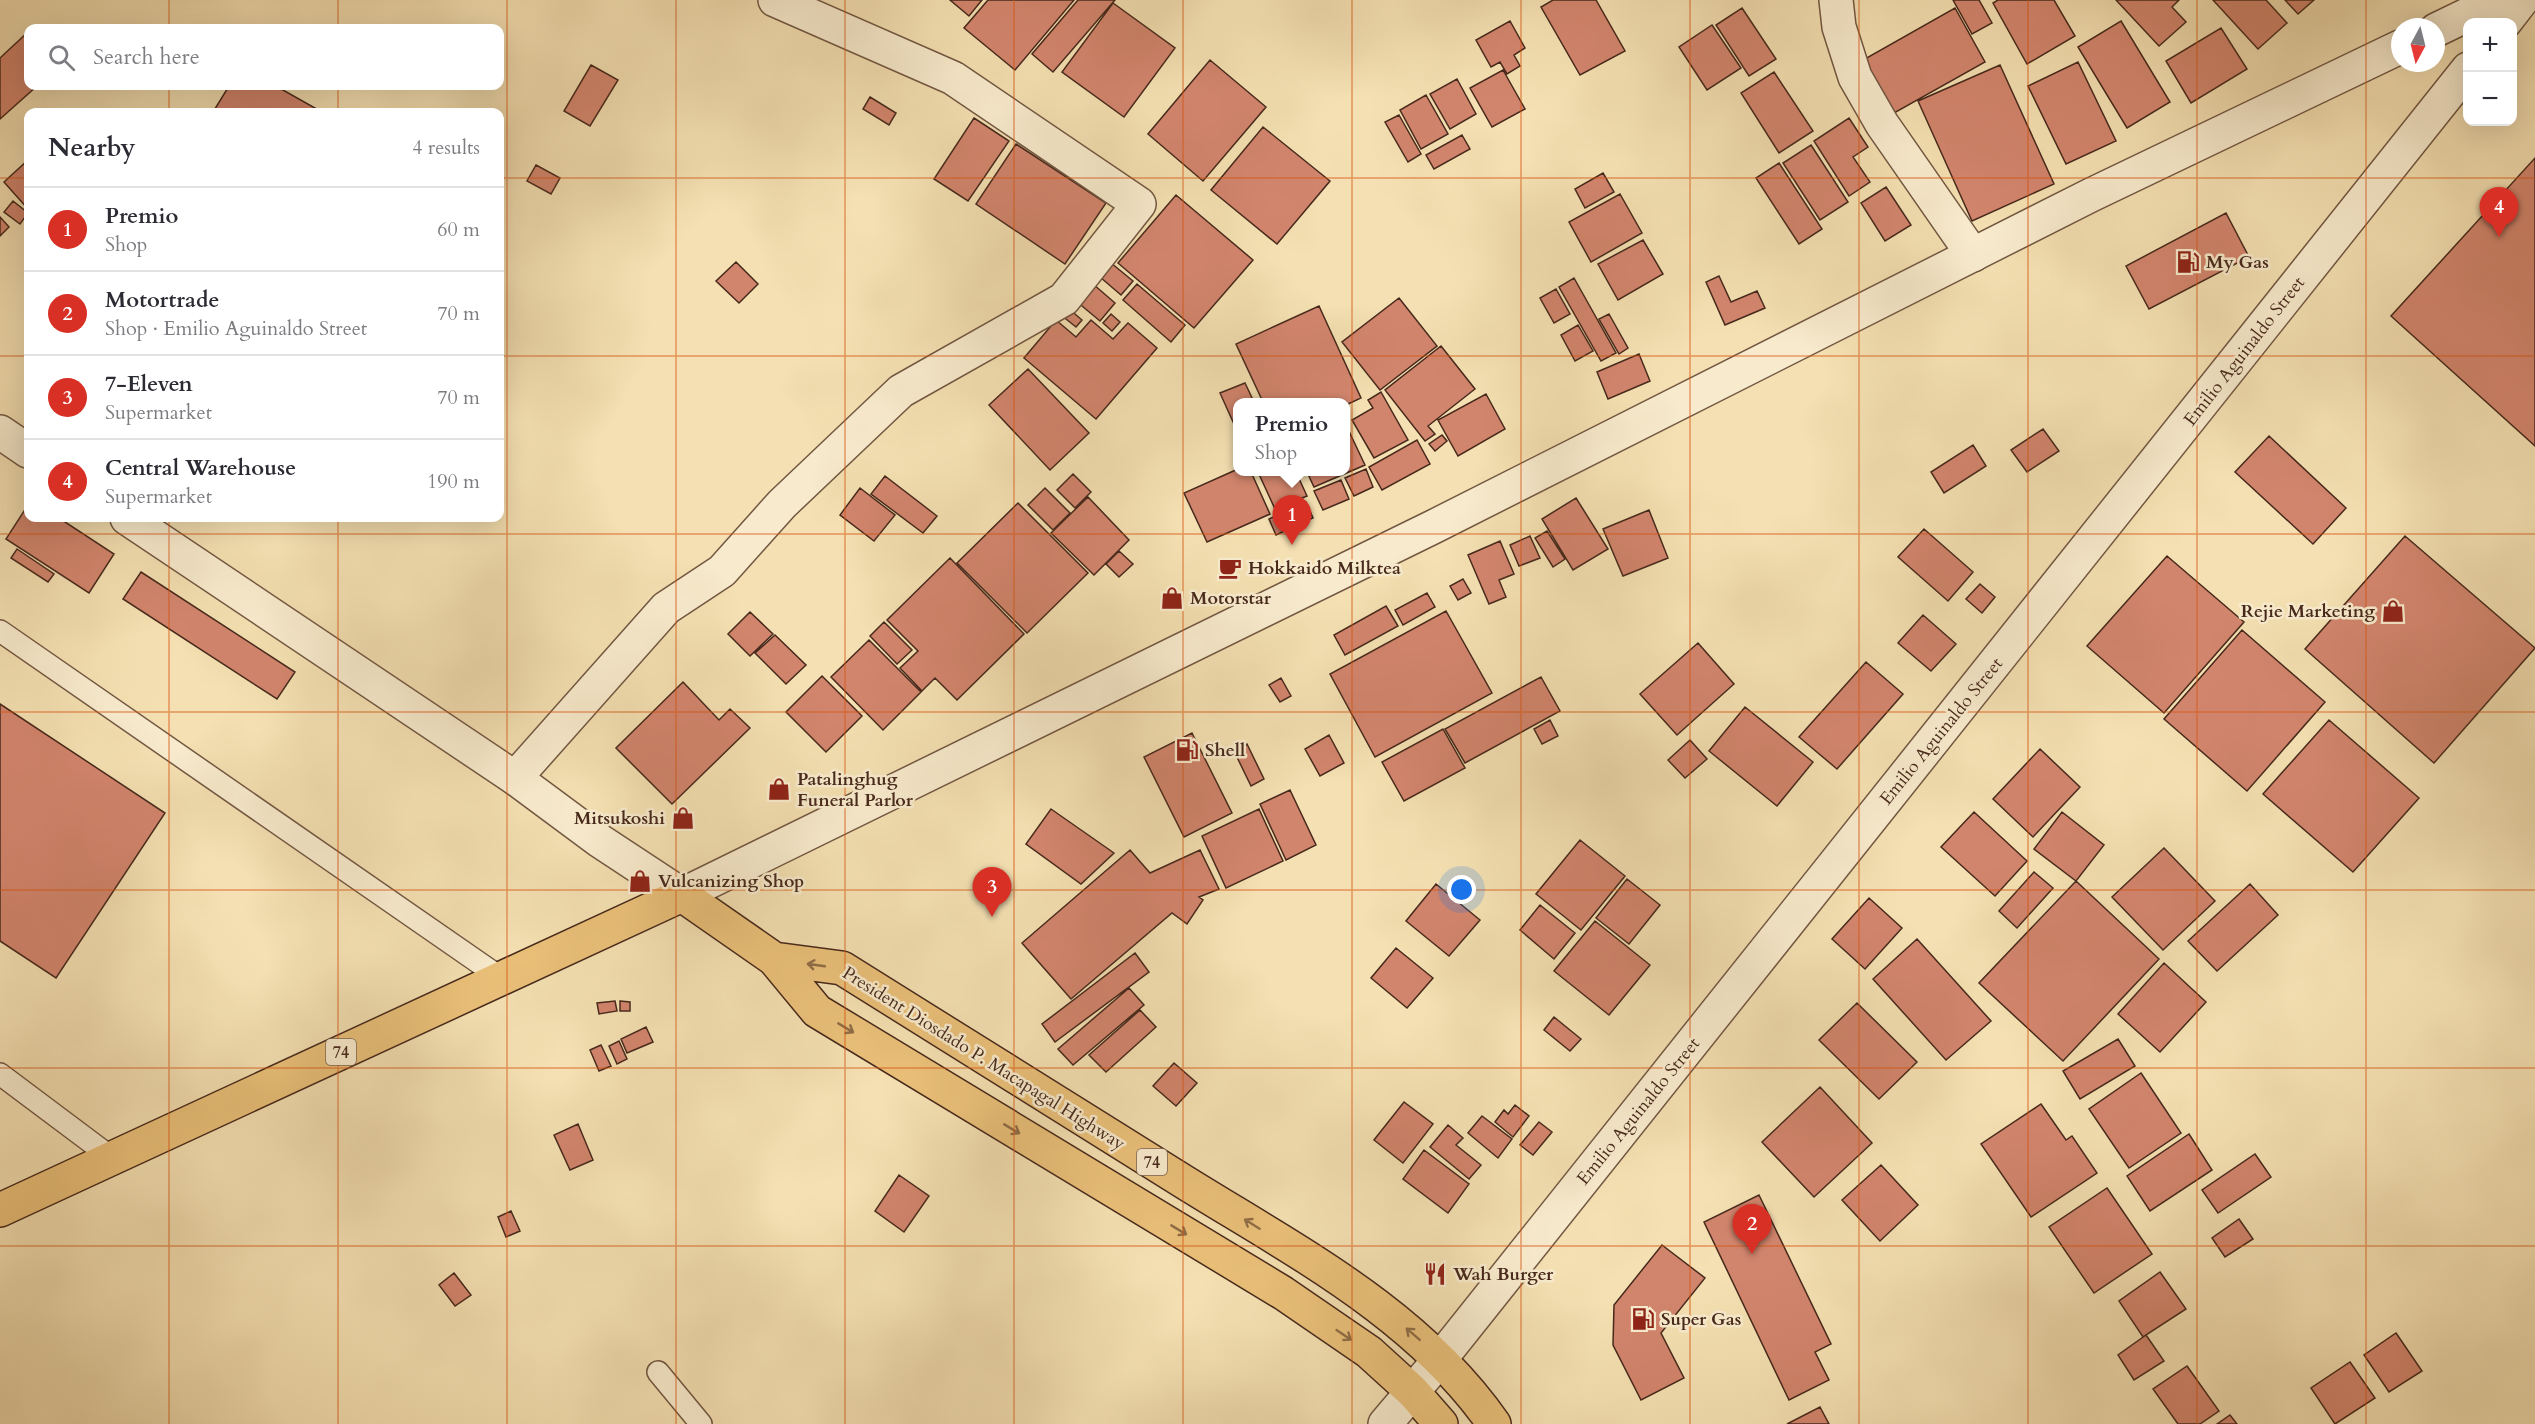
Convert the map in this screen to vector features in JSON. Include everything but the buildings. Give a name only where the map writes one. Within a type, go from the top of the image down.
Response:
[{"type":"highway","name":"President Diosdado P. Macapagal Highway","points":[[682,895],[774,959],[818,1011],[1283,1293],[1369,1352],[1413,1392],[1441,1424]]},
{"type":"highway","name":"74","points":[[0,1210],[682,895]]},
{"type":"highway","name":"President Diosdado P. Macapagal Highway","points":[[774,959],[842,968],[1306,1258],[1395,1318],[1441,1358],[1494,1424]]},
{"type":"street","points":[[515,778],[666,608],[722,571],[782,504],[901,391],[1064,299],[1139,204],[953,78],[776,0]]},
{"type":"street","points":[[1836,0],[1839,27],[1855,77],[1882,124],[1973,255]]},
{"type":"street","points":[[2445,26],[2498,0]]},
{"type":"street","points":[[2508,18],[2522,0]]},
{"type":"street","points":[[133,522],[515,778],[600,841],[682,895],[1422,532],[2091,195],[2391,51]]},
{"type":"street","name":"Emilio Aguinaldo Street","points":[[1385,1424],[1441,1358],[2466,72]]},
{"type":"lane","points":[[0,631],[501,978]]},
{"type":"lane","points":[[0,1074],[112,1158]]},
{"type":"lane","points":[[658,1372],[701,1424]]},
{"type":"place","name":"Central Warehouse","points":[[2499,237]]},
{"type":"place","name":"My Gas","points":[[2188,262]]},
{"type":"place","name":"Premio","points":[[1292,545]]},
{"type":"place","name":"Hokkaido Milktea","points":[[1230,568]]},
{"type":"place","name":"Motorstar","points":[[1172,598]]},
{"type":"place","name":"Rejie Marketing","points":[[2393,611]]},
{"type":"place","name":"Shell","points":[[1187,750]]},
{"type":"place","name":"Patalinghug Funeral Parlor","points":[[779,789]]},
{"type":"place","name":"Mitsukoshi","points":[[683,818]]},
{"type":"place","name":"Vulcanizing Shop","points":[[640,881]]},
{"type":"place","name":"7-Eleven","points":[[992,917]]},
{"type":"place","name":"Motortrade","points":[[1752,1254]]},
{"type":"place","name":"Wah Burger","points":[[1435,1274]]},
{"type":"place","name":"Super Gas","points":[[1643,1319]]}]
